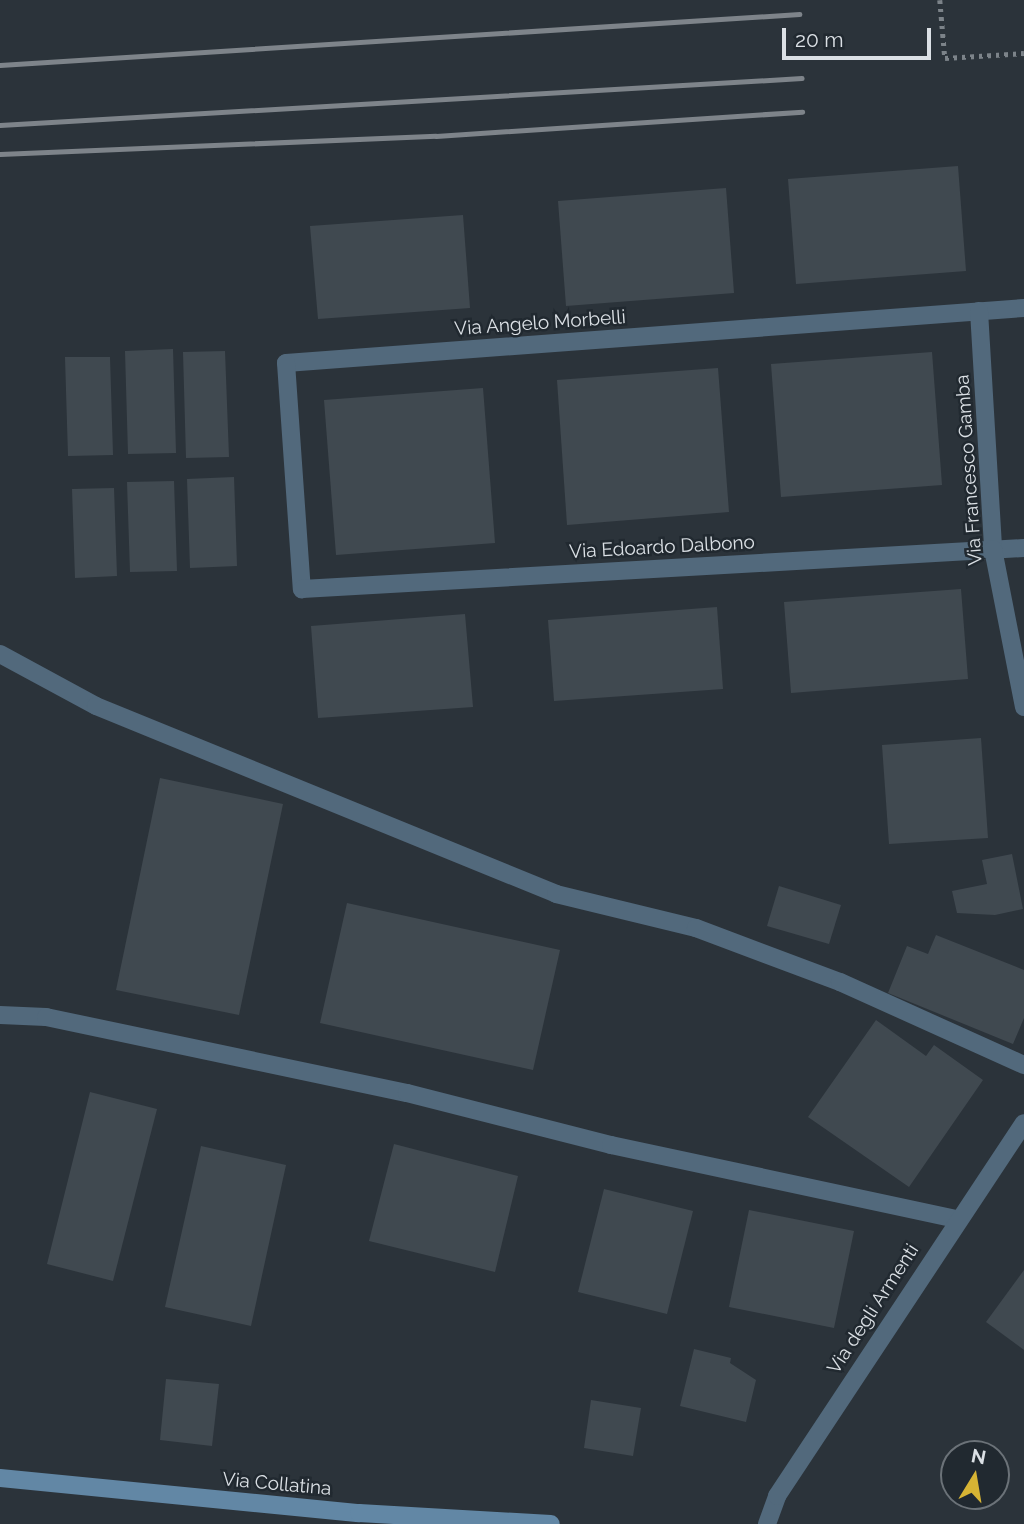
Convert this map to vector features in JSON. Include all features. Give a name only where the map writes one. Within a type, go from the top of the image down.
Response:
[{"type":"street","name":"Via Angelo Morbelli","points":[[302,589],[286,363],[1024,309]]},
{"type":"street","name":"Via Francesco Gamba","points":[[979,311],[993,549],[1024,708]]},
{"type":"street","name":"Via Edoardo Dalbono","points":[[302,589],[1024,548]]},
{"type":"street","points":[[0,654],[96,706],[556,894],[696,928],[840,982],[1024,1065]]},
{"type":"street","points":[[0,1015],[47,1017],[407,1093],[611,1145],[956,1219]]},
{"type":"street","name":"Via degli Armenti","points":[[767,1524],[777,1496],[956,1219],[1024,1123]]},
{"type":"street","name":"Via Collatina","points":[[0,1478],[357,1519],[551,1524]]},
{"type":"path","points":[[940,0],[945,58],[1024,53]]},
{"type":"building","points":[[958,166],[966,271],[796,284],[788,179]]},
{"type":"building","points":[[726,188],[734,293],[566,306],[558,201]]},
{"type":"building","points":[[463,215],[470,308],[318,319],[310,226]]},
{"type":"building","points":[[173,349],[176,453],[128,454],[125,351]]},
{"type":"building","points":[[225,351],[229,457],[186,458],[183,352]]},
{"type":"building","points":[[932,352],[942,485],[781,497],[771,364]]},
{"type":"building","points":[[65,357],[110,357],[113,455],[68,456]]},
{"type":"building","points":[[718,368],[729,512],[567,525],[557,380]]},
{"type":"building","points":[[483,388],[495,543],[336,555],[324,400]]},
{"type":"building","points":[[234,477],[237,566],[190,568],[187,479]]},
{"type":"building","points":[[174,481],[177,571],[130,572],[127,482]]},
{"type":"building","points":[[114,488],[117,576],[75,578],[72,489]]},
{"type":"building","points":[[961,589],[968,679],[791,693],[784,602]]},
{"type":"building","points":[[717,607],[723,689],[554,701],[548,620]]},
{"type":"building","points":[[465,614],[473,707],[318,718],[311,626]]},
{"type":"building","points":[[981,738],[988,838],[889,844],[882,745]]},
{"type":"building","points":[[160,778],[283,804],[239,1015],[116,990]]},
{"type":"building","points":[[1012,854],[1023,909],[995,915],[957,913],[952,891],[987,884],[982,860]]},
{"type":"building","points":[[779,886],[841,905],[829,944],[767,926]]},
{"type":"building","points":[[347,903],[560,950],[533,1070],[320,1023]]},
{"type":"building","points":[[936,935],[1024,970],[1024,1018],[1013,1044],[888,993],[907,946],[928,954]]},
{"type":"building","points":[[876,1020],[926,1056],[934,1045],[983,1080],[909,1187],[808,1117]]},
{"type":"building","points":[[90,1092],[157,1109],[113,1281],[47,1264]]},
{"type":"building","points":[[394,1144],[518,1176],[495,1272],[369,1241]]},
{"type":"building","points":[[201,1146],[286,1165],[251,1326],[165,1307]]},
{"type":"building","points":[[604,1189],[693,1211],[667,1314],[578,1292]]},
{"type":"building","points":[[749,1210],[854,1231],[834,1328],[729,1307]]},
{"type":"building","points":[[1024,1270],[1024,1350],[986,1322]]},
{"type":"building","points":[[694,1349],[731,1358],[730,1363],[756,1380],[746,1422],[680,1406]]},
{"type":"building","points":[[166,1379],[219,1384],[212,1446],[160,1440]]},
{"type":"building","points":[[591,1400],[641,1408],[633,1456],[584,1448]]},
{"type":"railway","points":[[0,65],[799,14]]},
{"type":"railway","points":[[0,125],[802,78]]},
{"type":"railway","points":[[0,154],[436,136],[802,112]]}]
